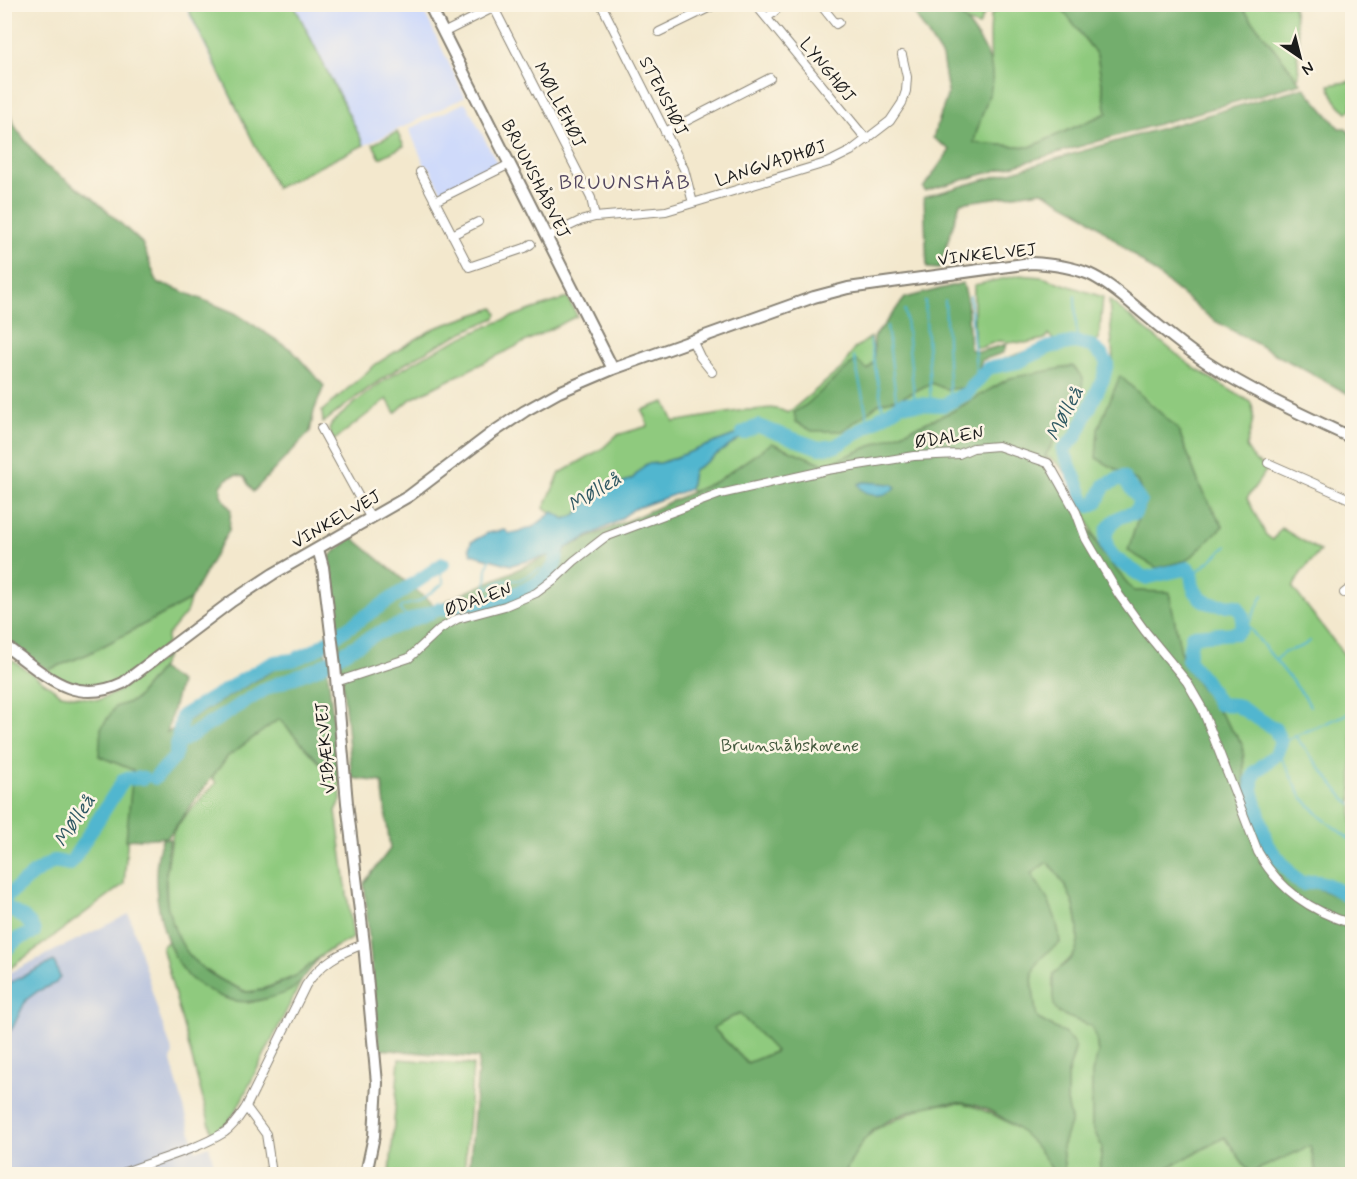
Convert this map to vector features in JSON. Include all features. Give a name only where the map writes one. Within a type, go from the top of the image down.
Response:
[{"type":"street","name":"BRUUNSHÅBVEJ","points":[[429,4],[613,369]]},
{"type":"street","name":"STENSHØJ","points":[[601,4],[684,169],[693,203]]},
{"type":"street","points":[[659,32],[717,4]]},
{"type":"street","name":"LYNGHØJ","points":[[755,4],[867,140]]},
{"type":"street","points":[[767,18],[783,4]]},
{"type":"street","name":"LYNGHØJ","points":[[820,4],[836,24],[839,21]]},
{"type":"street","points":[[443,33],[498,6]]},
{"type":"street","name":"MØLLEHØJ","points":[[498,6],[591,198],[595,217]]},
{"type":"street","name":"LANGVADHØJ","points":[[547,237],[580,221],[595,217],[666,211],[829,162],[867,140],[890,121],[902,103],[906,91],[907,77],[902,55]]},
{"type":"street","points":[[665,132],[770,78]]},
{"type":"street","points":[[435,201],[510,164]]},
{"type":"street","points":[[420,172],[470,267],[531,244]]},
{"type":"street","points":[[452,235],[478,222]]},
{"type":"street","name":"VINKELVEJ","points":[[4,645],[59,684],[77,691],[108,690],[123,683],[232,601],[273,574],[371,519],[432,480],[525,411],[560,392],[613,369],[814,297],[848,288],[1030,263],[1053,264],[1090,275],[1111,286],[1180,344],[1207,363],[1247,387],[1353,438]]},
{"type":"street","points":[[692,340],[700,357],[712,372]]},
{"type":"street","points":[[321,428],[371,519]]},
{"type":"street","name":"ØDALEN","points":[[336,682],[409,658],[440,628],[457,619],[505,606],[536,593],[605,537],[720,494],[827,470],[998,446],[1048,463],[1076,512],[1086,539],[1119,595],[1145,632],[1187,682],[1202,708],[1258,852],[1268,870],[1292,894],[1315,909],[1353,924]]},
{"type":"street","points":[[1268,463],[1353,500]]},
{"type":"street","name":"VIBÆKVEJ","points":[[318,549],[323,567],[335,666],[377,1083],[374,1136],[366,1174]]},
{"type":"street","points":[[1344,592],[1353,587]]},
{"type":"street","points":[[124,1172],[194,1146],[226,1131],[246,1107],[313,974],[333,957],[364,944]]},
{"type":"street","points":[[246,1107],[266,1134],[272,1174]]},
{"type":"shaded area","points":[[184,5],[421,5],[465,97],[276,188]]},
{"type":"shaded area","points":[[464,103],[497,163],[493,168],[442,193],[429,166],[425,166],[409,129]]},
{"type":"shaded area","points":[[129,914],[159,1015],[173,1053],[171,1061],[196,1151],[209,1146],[217,1174],[5,1174],[5,975]]},
{"type":"green space","points":[[186,5],[294,5],[364,145],[276,188]]},
{"type":"green space","points":[[921,5],[953,5],[975,33],[987,54],[991,65],[991,88],[974,143],[1030,147],[1107,113],[1097,55],[1059,5],[1240,5],[1301,83],[925,191],[923,188],[950,150],[933,138],[948,93],[942,57],[914,13]]},
{"type":"green space","points":[[953,5],[985,5],[987,7],[979,26],[966,22]]},
{"type":"green space","points":[[1005,5],[1059,5],[1097,55],[1107,113],[1030,147],[973,143],[991,86],[991,15]]},
{"type":"green space","points":[[1240,5],[1293,5],[1300,48],[1297,51],[1299,76],[1297,78]]},
{"type":"green space","points":[[1352,81],[1352,110],[1347,112],[1335,100],[1329,85]]},
{"type":"green space","points":[[1304,87],[1339,128],[1346,128],[1352,136],[1352,396],[1213,320],[1082,213],[1042,191],[960,203],[939,269],[927,268],[924,197]]},
{"type":"green space","points":[[4,100],[16,128],[44,165],[93,198],[142,243],[158,284],[167,285],[235,313],[292,350],[324,386],[314,411],[310,432],[253,492],[244,477],[236,475],[228,478],[221,486],[221,495],[231,510],[229,530],[190,600],[88,654],[48,670],[5,641]]},
{"type":"green space","points":[[397,132],[404,146],[380,158],[373,144]]},
{"type":"green space","points":[[1020,275],[1042,277],[1103,297],[1099,339],[1096,341],[1079,337],[1065,341],[1087,342],[1113,360],[1109,300],[1194,368],[1250,402],[1253,417],[1246,447],[1255,461],[1268,468],[1247,498],[1266,535],[1273,540],[1281,528],[1320,551],[1301,573],[1293,588],[1352,665],[1352,903],[1317,888],[1302,888],[1283,871],[1262,844],[1245,794],[1243,745],[1183,663],[1169,593],[1134,591],[1114,569],[1097,543],[1074,486],[1057,463],[1045,456],[1081,397],[1010,378],[951,412],[826,465],[772,443],[717,481],[692,492],[690,489],[693,471],[755,428],[661,463],[646,464],[632,479],[598,492],[575,515],[565,519],[544,508],[560,473],[603,448],[617,435],[648,426],[642,410],[665,402],[674,422],[744,410],[772,408],[788,413],[842,368],[854,349],[871,337],[874,362],[903,397],[931,383],[946,389],[976,376],[979,367],[1055,342],[1048,334],[1045,339],[1025,343],[998,341],[980,348],[974,346],[974,285]],"holes":[[[1178,429],[1201,489],[1223,526],[1128,551],[1144,498],[1137,481],[1127,474]]]},
{"type":"green space","points":[[963,283],[967,298],[970,349],[978,352],[1007,344],[1003,353],[982,360],[976,376],[966,388],[946,389],[931,383],[901,398],[880,403],[843,431],[812,431],[796,422],[794,412],[806,405],[856,360],[868,370],[874,362],[874,337],[905,298]]},
{"type":"green space","points":[[568,298],[577,316],[411,399],[395,413],[387,399],[333,441],[329,428],[332,423],[378,385],[423,357],[518,314]]},
{"type":"green space","points":[[494,308],[497,314],[495,318],[426,351],[365,391],[323,423],[322,411],[376,364],[435,328]]},
{"type":"green space","name":"Bruunshåbskovene","points":[[1073,366],[1083,378],[1081,397],[1045,456],[1103,554],[1134,591],[1169,592],[1183,663],[1243,745],[1245,794],[1262,844],[1283,871],[1302,888],[1317,888],[1352,903],[1352,1174],[1317,1174],[1310,1146],[1250,1173],[1225,1137],[1156,1174],[1099,1174],[1102,1147],[1092,1126],[1092,1073],[1098,1053],[1096,1037],[1091,1026],[1057,1010],[1053,998],[1053,974],[1074,954],[1077,948],[1078,925],[1071,897],[1049,863],[1046,863],[1031,874],[1051,906],[1060,943],[1040,959],[1033,972],[1032,980],[1038,1019],[1064,1033],[1073,1042],[1075,1049],[1067,1076],[1067,1102],[1071,1120],[1062,1147],[1065,1174],[1054,1174],[1039,1150],[1004,1119],[977,1106],[952,1103],[917,1109],[875,1129],[861,1144],[844,1174],[469,1174],[479,1058],[379,1049],[364,883],[390,849],[382,782],[352,778],[330,556],[352,537],[435,606],[717,481],[772,443],[826,465],[951,412],[1010,378]],"holes":[[[739,1013],[775,1051],[747,1063],[713,1028]]]},
{"type":"green space","points":[[1120,376],[1178,429],[1201,489],[1223,526],[1188,560],[1157,568],[1128,551],[1144,498],[1137,481],[1096,458],[1098,429]]},
{"type":"green space","points":[[190,600],[186,613],[167,636],[167,644],[123,677],[98,687],[85,688],[71,685],[49,674],[48,670],[88,654]]},
{"type":"green space","points":[[324,640],[340,779],[335,779],[279,719],[227,757],[168,837],[126,840],[133,770],[99,756],[101,728],[115,707],[135,700],[160,669],[180,682],[167,733]]},
{"type":"green space","points":[[5,655],[61,694],[99,700],[117,692],[167,655],[160,669],[135,700],[115,707],[99,756],[133,770],[124,884],[5,972]]},
{"type":"green space","points":[[279,719],[335,779],[340,779],[341,800],[336,811],[353,938],[326,952],[298,975],[261,990],[247,992],[223,981],[187,955],[178,940],[167,906],[166,875],[173,832],[216,783],[212,777],[227,757]]},
{"type":"green space","points":[[162,839],[170,839],[166,882],[168,908],[176,934],[189,954],[206,971],[246,992],[265,989],[288,980],[320,956],[294,988],[268,998],[241,1002],[218,995],[189,977],[171,947],[159,911],[156,873]]},
{"type":"green space","points":[[1049,863],[1071,897],[1078,925],[1078,945],[1074,954],[1053,974],[1058,1013],[1091,1026],[1096,1037],[1098,1053],[1092,1073],[1092,1126],[1102,1147],[1099,1174],[1065,1174],[1062,1147],[1071,1120],[1067,1102],[1067,1076],[1075,1049],[1064,1033],[1038,1019],[1036,1013],[1033,972],[1040,959],[1060,943],[1031,874]]},
{"type":"green space","points":[[168,941],[173,953],[248,1003],[278,995],[303,978],[236,1111],[227,1123],[212,1133],[162,947]]},
{"type":"green space","points":[[739,1013],[776,1051],[748,1063],[713,1028]]},
{"type":"green space","points":[[399,1059],[473,1065],[464,1174],[390,1173]]},
{"type":"green space","points":[[963,1103],[992,1114],[1017,1128],[1038,1148],[1054,1174],[844,1174],[863,1141],[876,1129],[928,1105]]},
{"type":"green space","points":[[1225,1137],[1250,1173],[1310,1146],[1317,1174],[1156,1174]]},
{"type":"water","points":[[758,426],[693,471],[690,489],[634,509],[616,522],[566,548],[563,555],[556,554],[511,565],[472,554],[469,548],[471,542],[488,533],[505,530],[510,534],[533,527],[553,512],[565,519],[575,515],[598,492],[632,479],[646,464],[661,463]]},
{"type":"water","points":[[864,482],[892,484],[896,487],[886,494],[876,495],[861,489],[858,484]]},
{"type":"water","points":[[54,961],[60,977],[56,983],[38,991],[26,1000],[5,1038],[5,985]]},
{"type":"waterway","points":[[970,296],[977,381]]},
{"type":"waterway","points":[[1075,296],[1077,343]]},
{"type":"waterway","points":[[925,301],[931,405]]},
{"type":"waterway","points":[[945,301],[950,402]]},
{"type":"waterway","points":[[905,310],[915,404]]},
{"type":"waterway","points":[[887,326],[897,407]]},
{"type":"waterway","points":[[870,340],[884,415]]},
{"type":"waterway","name":"Mølleå","points":[[743,433],[758,426],[819,448],[836,446],[902,404],[944,405],[967,393],[988,368],[1018,362],[1050,347],[1075,342],[1091,346],[1102,355],[1107,363],[1103,379],[1076,436],[1063,450],[1085,502],[1090,506],[1096,503],[1105,485],[1123,477],[1140,501],[1135,513],[1121,517],[1110,525],[1106,537],[1110,552],[1121,563],[1145,578],[1188,568],[1193,586],[1200,598],[1211,604],[1237,606],[1243,616],[1242,628],[1236,633],[1192,636],[1188,660],[1205,681],[1219,704],[1236,705],[1275,729],[1281,742],[1276,755],[1255,772],[1252,780],[1252,790],[1267,845],[1296,880],[1303,884],[1322,883],[1352,899]]},
{"type":"waterway","points":[[854,357],[869,425]]},
{"type":"waterway","name":"Mølleå","points":[[459,607],[512,595],[538,582],[555,564],[557,536]]},
{"type":"waterway","points":[[1192,576],[1227,546]]},
{"type":"waterway","points":[[491,556],[487,569],[486,589],[501,581],[519,580],[540,569],[547,574]]},
{"type":"waterway","points":[[155,778],[175,757],[182,716],[275,662],[293,660],[312,652],[443,564]]},
{"type":"waterway","points":[[413,621],[400,609],[402,606],[418,602],[444,583],[439,568]]},
{"type":"waterway","points":[[1242,628],[1249,623],[1263,595]]},
{"type":"waterway","name":"Mølleå","points":[[179,743],[267,688],[318,668],[376,634],[439,609],[452,608]]},
{"type":"waterway","points":[[1247,625],[1310,706]]},
{"type":"waterway","points":[[1277,659],[1280,655],[1310,641]]},
{"type":"waterway","points":[[1281,742],[1352,712]]},
{"type":"waterway","points":[[1295,736],[1352,805]]},
{"type":"waterway","points":[[1278,751],[1301,796],[1321,817],[1352,841]]},
{"type":"waterway","name":"Mølleå","points":[[4,901],[33,874],[54,861],[70,864],[124,779],[143,778]]},
{"type":"waterway","name":"Mølleå","points":[[4,905],[29,922],[34,932],[17,939],[4,952]]},
{"type":"district","name":"BRUUNSHÅB","points":[[625,182]]}]
